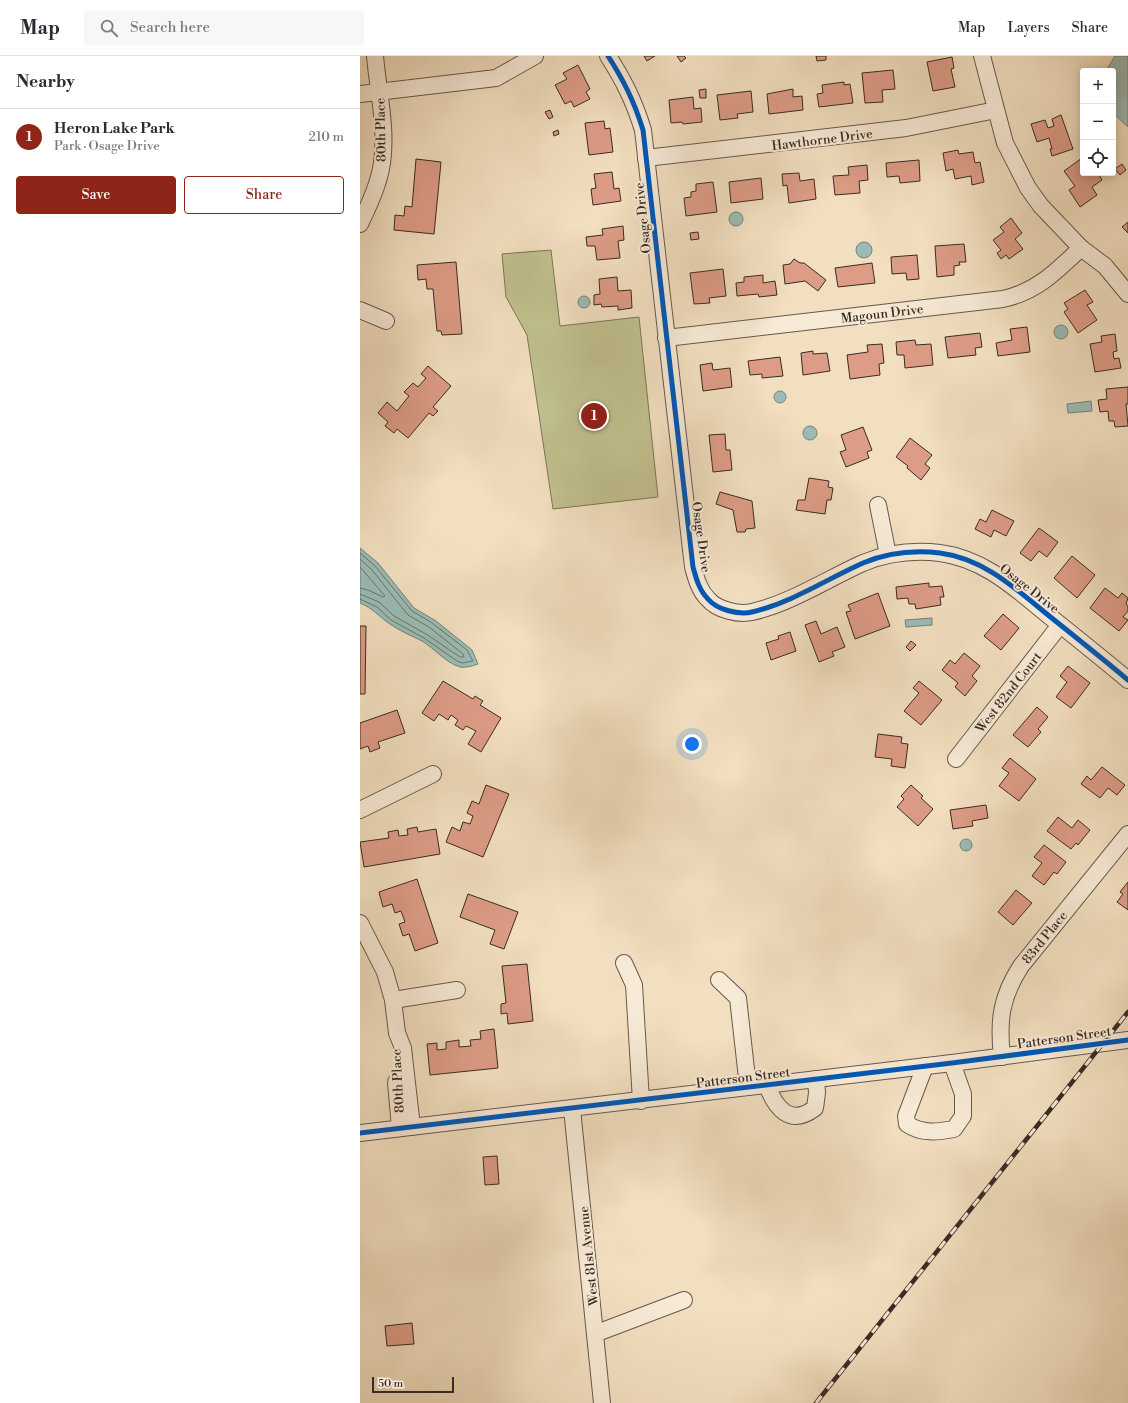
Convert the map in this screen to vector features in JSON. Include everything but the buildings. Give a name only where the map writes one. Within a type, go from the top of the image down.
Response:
[{"type":"street","name":"80th Place","points":[[360,224],[376,186],[382,164],[382,124],[375,56]]},
{"type":"street","points":[[360,94],[496,78],[535,56]]},
{"type":"street","name":"Osage Drive","points":[[608,56],[626,83],[635,104],[643,130],[693,567],[699,586],[708,600],[723,609],[737,612],[751,612],[774,605],[864,563],[888,555],[913,552],[941,553],[969,560],[998,574],[1128,680]]},
{"type":"street","points":[[982,56],[1005,143],[1028,188],[1041,206],[1081,248],[1105,266],[1128,294]]},
{"type":"street","name":"Hawthorne Drive","points":[[646,158],[906,128],[996,110]]},
{"type":"street","name":"Magoun Drive","points":[[666,338],[1009,298],[1028,291],[1051,277],[1081,248]]},
{"type":"street","points":[[360,310],[386,322]]},
{"type":"street","points":[[878,505],[888,555]]},
{"type":"street","name":"West 82nd Court","points":[[956,759],[1060,625]]},
{"type":"street","points":[[360,810],[433,774]]},
{"type":"street","name":"83rd Place","points":[[1002,1057],[999,1030],[1000,1012],[1010,982],[1021,966],[1128,834]]},
{"type":"street","name":"80th Place","points":[[360,923],[385,972],[393,1000],[397,1033],[403,1048],[406,1128]]},
{"type":"street","points":[[624,963],[634,985],[641,1101]]},
{"type":"street","points":[[718,980],[738,998],[748,1087]]},
{"type":"street","points":[[393,1000],[457,990]]},
{"type":"street","name":"Patterson Street","points":[[360,1134],[1002,1057],[1128,1040]]},
{"type":"street","points":[[925,1066],[906,1116],[907,1124],[917,1131],[939,1132],[954,1129],[963,1116],[963,1094],[952,1063]]},
{"type":"street","points":[[766,1085],[773,1102],[783,1112],[795,1116],[807,1114],[815,1108],[817,1093],[816,1079]]},
{"type":"street","name":"West 81st Avenue","points":[[572,1109],[602,1403]]},
{"type":"street","points":[[596,1333],[684,1300]]},
{"type":"green space","points":[[551,250],[560,326],[639,317],[658,497],[553,509],[527,335],[506,297],[502,254]]},
{"type":"water","points":[[1115,56],[1128,56],[1128,127],[1116,116],[1116,68],[1108,68]]},
{"type":"water","points":[[736,212],[741,214],[743,219],[741,224],[736,226],[731,224],[729,219],[731,214]]},
{"type":"water","points":[[861,242],[867,242],[872,247],[870,256],[867,258],[861,258],[856,253],[856,247]]},
{"type":"water","points":[[582,296],[586,296],[590,302],[586,308],[582,308],[578,304],[578,300]]},
{"type":"water","points":[[1061,325],[1066,327],[1068,332],[1066,337],[1061,339],[1056,337],[1054,332],[1056,327]]},
{"type":"water","points":[[778,391],[782,391],[786,397],[782,403],[778,403],[774,399],[774,395]]},
{"type":"water","points":[[1091,401],[1092,411],[1068,413],[1067,404]]},
{"type":"water","points":[[810,426],[815,428],[817,433],[815,438],[810,440],[805,438],[803,433],[805,428]]},
{"type":"water","points":[[360,548],[378,563],[414,608],[436,621],[472,650],[478,664],[464,667],[455,665],[422,641],[394,627],[369,607],[360,603]]},
{"type":"water","points":[[932,618],[932,625],[906,627],[905,620]]},
{"type":"water","points":[[964,839],[968,839],[972,845],[968,851],[964,851],[960,847],[960,843]]},
{"type":"railway","points":[[816,1403],[1128,1012]]},
{"type":"cycle path","points":[[608,56],[628,92],[643,130],[693,567],[702,592],[712,603],[722,609],[747,613],[781,603],[849,569],[882,557],[901,553],[920,552],[957,556],[987,569],[1014,587],[1128,680]]},
{"type":"cycle path","points":[[360,1133],[952,1063],[1128,1040]]},
{"type":"place","name":"Heron Lake Park","points":[[594,416]]}]
